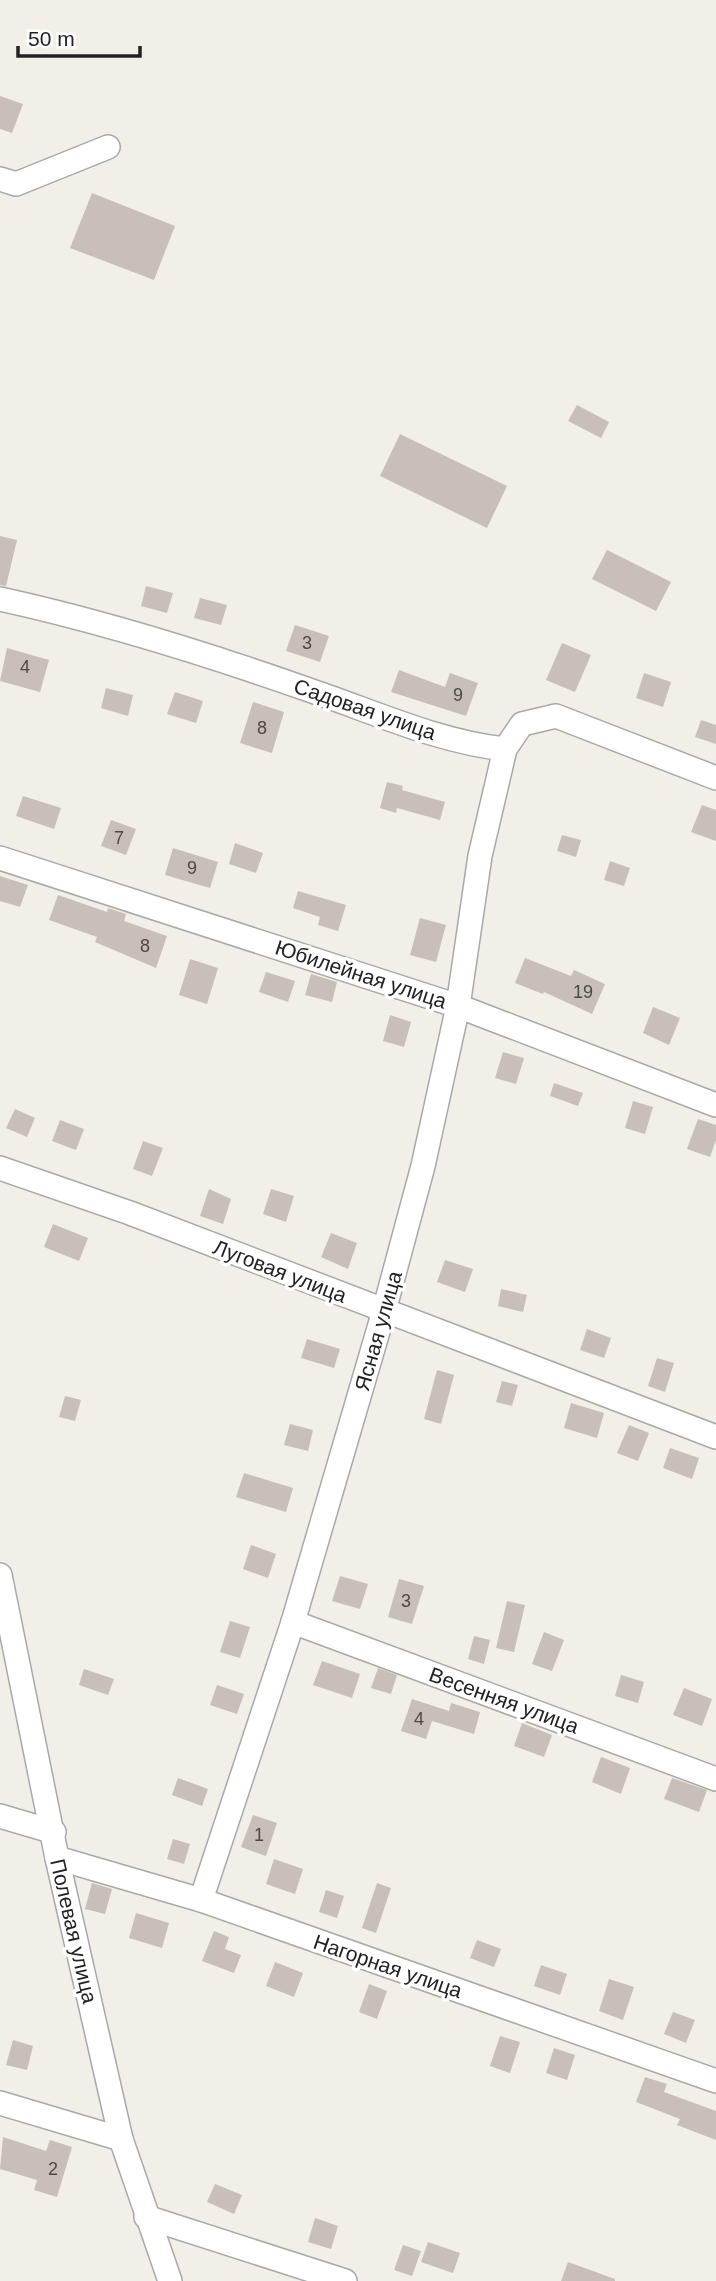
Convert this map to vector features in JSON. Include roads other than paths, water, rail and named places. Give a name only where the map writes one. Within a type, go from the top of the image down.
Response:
[{"type":"street","points":[[0,179],[16,184],[108,147]]},
{"type":"street","name":"Садовая улица","points":[[0,599],[66,613],[295,685],[472,746],[505,749]]},
{"type":"street","points":[[505,749],[522,724],[556,716],[716,778]]},
{"type":"street","name":"Ясная улица","points":[[201,1900],[293,1622],[384,1311],[423,1166],[458,1006],[480,856],[505,749]]},
{"type":"street","name":"Юбилейная улица","points":[[0,858],[458,1006],[716,1105]]},
{"type":"street","name":"Луговая улица","points":[[0,1168],[130,1213],[716,1437]]},
{"type":"street","name":"Полевая улица","points":[[0,1575],[54,1832],[57,1858],[121,2139],[170,2281]]},
{"type":"street","name":"Весенняя улица","points":[[293,1622],[716,1779]]},
{"type":"street","points":[[0,1816],[54,1832]]},
{"type":"street","name":"Нагорная улица","points":[[57,1858],[201,1900],[716,2081]]},
{"type":"street","points":[[0,2103],[121,2139]]},
{"type":"street","points":[[146,2217],[345,2281]]}]
